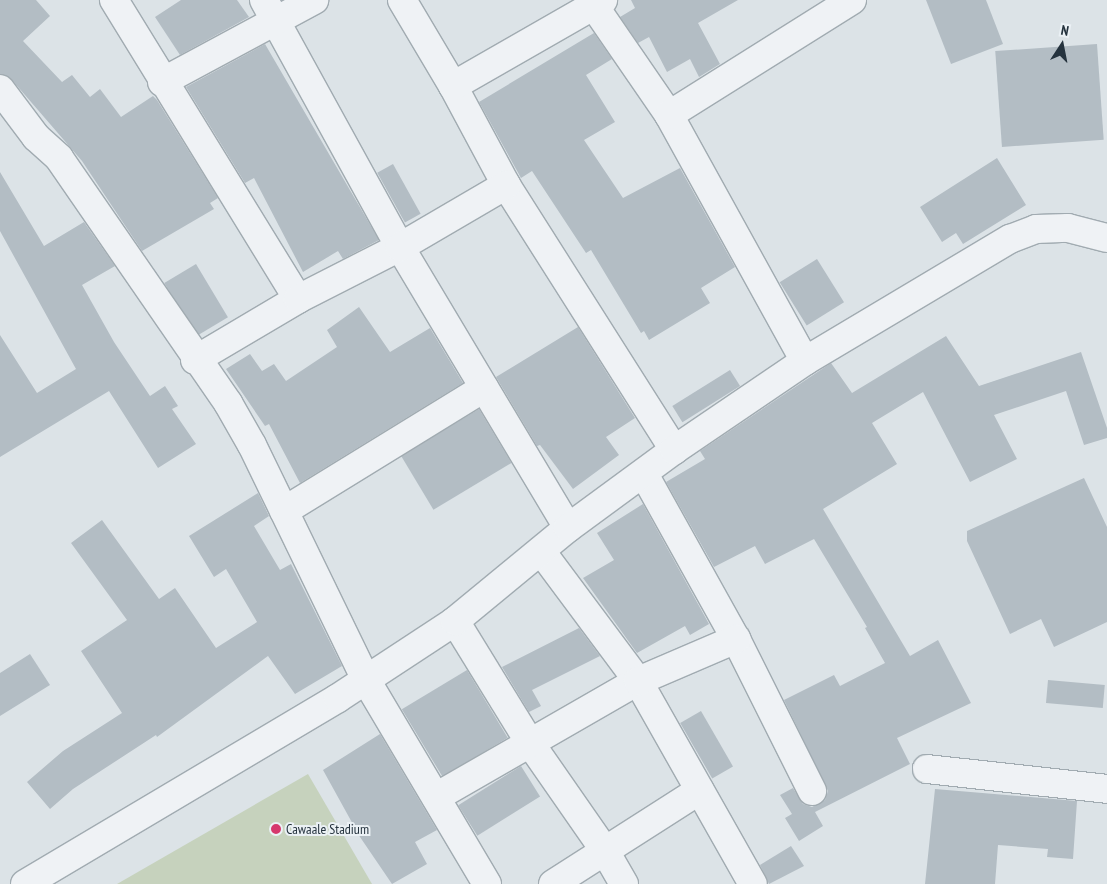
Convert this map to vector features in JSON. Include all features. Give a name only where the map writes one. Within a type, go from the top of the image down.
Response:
[{"type":"street","points":[[114,0],[162,82],[298,298]]},
{"type":"street","points":[[162,82],[269,10],[314,0]]},
{"type":"street","points":[[402,0],[453,86],[506,185],[674,450]]},
{"type":"street","points":[[669,116],[852,0]]},
{"type":"street","points":[[453,86],[595,2],[669,116],[805,360]]},
{"type":"street","points":[[269,10],[400,247],[568,528]]},
{"type":"street","points":[[0,89],[36,137],[60,158],[195,360],[228,403],[252,445],[366,680],[487,884]]},
{"type":"street","points":[[195,360],[298,298],[400,247],[506,185]]},
{"type":"street","points":[[25,884],[366,680],[455,621],[568,528],[644,474],[674,450],[805,360],[1010,239],[1036,229],[1068,228],[1107,238]]},
{"type":"street","points":[[284,511],[484,388]]},
{"type":"street","points":[[644,474],[736,639],[812,790]]},
{"type":"street","points":[[541,552],[638,681],[753,884]]},
{"type":"street","points":[[455,621],[530,743],[605,851],[624,884]]},
{"type":"street","points":[[436,797],[638,681],[736,639]]},
{"type":"street","points":[[927,769],[1107,790]]},
{"type":"street","points":[[553,884],[700,790]]},
{"type":"green space","name":"Cawaale Stadium","points":[[308,774],[372,884],[117,884]]},
{"type":"building","points":[[0,0],[36,0],[50,16],[23,41],[62,82],[72,75],[90,97],[100,89],[121,117],[153,96],[218,198],[210,203],[214,209],[142,251],[82,161],[12,80],[0,74]]},
{"type":"building","points":[[181,0],[237,0],[249,17],[180,55],[155,17]]},
{"type":"building","points":[[631,0],[738,0],[698,23],[720,64],[699,77],[690,59],[667,72],[649,37],[638,43],[620,17],[635,8]]},
{"type":"building","points":[[926,0],[986,0],[1003,44],[951,64]]},
{"type":"building","points":[[594,33],[612,59],[586,75],[615,122],[584,140],[623,198],[680,168],[735,267],[701,288],[710,303],[649,340],[644,331],[641,333],[591,250],[586,253],[532,171],[521,178],[479,102]]},
{"type":"building","points":[[265,44],[379,240],[343,259],[338,251],[303,272],[254,178],[245,183],[186,87]]},
{"type":"building","points":[[1097,44],[1104,140],[1002,147],[995,51]]},
{"type":"building","points":[[997,158],[1026,205],[963,244],[956,233],[942,242],[920,207]]},
{"type":"building","points":[[393,164],[421,214],[405,223],[377,173]]},
{"type":"building","points":[[0,172],[44,246],[84,222],[115,266],[82,285],[114,342],[150,396],[165,386],[178,406],[172,409],[196,444],[158,468],[109,391],[0,457],[0,335],[37,393],[76,369],[0,231]]},
{"type":"building","points":[[817,259],[844,302],[807,326],[780,282]]},
{"type":"building","points":[[196,264],[228,317],[196,336],[164,283]]},
{"type":"building","points":[[359,307],[390,352],[430,328],[463,383],[300,483],[269,424],[265,426],[226,369],[250,354],[262,371],[274,364],[286,381],[337,347],[327,330]]},
{"type":"building","points":[[578,327],[635,418],[606,437],[619,455],[573,489],[540,445],[537,446],[496,377]]},
{"type":"building","points":[[946,336],[979,386],[1081,352],[1107,428],[1107,438],[1084,445],[1066,391],[994,415],[1017,459],[970,482],[923,392],[872,423],[897,464],[823,509],[910,656],[938,640],[971,703],[897,738],[910,764],[815,812],[823,826],[799,841],[785,818],[792,814],[780,795],[793,788],[803,804],[812,807],[825,800],[828,791],[784,700],[834,675],[840,686],[885,663],[865,628],[867,627],[814,539],[765,564],[755,546],[714,567],[666,482],[705,459],[700,451],[831,363],[852,393]]},
{"type":"building","points":[[730,370],[740,386],[682,422],[672,406]]},
{"type":"building","points":[[479,409],[511,463],[433,510],[401,456]]},
{"type":"building","points":[[1084,478],[1107,527],[1107,622],[1054,647],[1041,619],[1010,634],[967,541],[967,531]]},
{"type":"building","points":[[258,493],[269,516],[254,526],[280,570],[291,564],[342,666],[295,694],[268,656],[157,737],[156,735],[73,789],[50,809],[27,782],[63,751],[122,713],[81,651],[127,620],[71,543],[102,520],[159,599],[175,588],[216,648],[257,622],[226,569],[214,577],[189,536]]},
{"type":"building","points":[[643,504],[709,624],[690,635],[685,626],[637,653],[583,578],[614,560],[597,533]]},
{"type":"building","points":[[579,628],[600,656],[532,690],[541,706],[529,712],[502,667]]},
{"type":"building","points":[[30,654],[50,685],[0,716],[0,673]]},
{"type":"building","points":[[467,670],[508,738],[443,777],[402,709]]},
{"type":"building","points":[[1048,680],[1105,685],[1103,708],[1046,703]]},
{"type":"building","points":[[701,711],[733,766],[712,778],[680,723]]},
{"type":"building","points":[[380,734],[437,830],[415,842],[427,864],[392,884],[360,837],[323,770]]},
{"type":"building","points":[[521,766],[540,797],[477,836],[458,805]]},
{"type":"building","points":[[935,789],[1077,801],[1073,859],[1047,857],[1048,849],[998,845],[995,884],[925,884]]},
{"type":"building","points":[[791,846],[804,866],[769,884],[760,865]]},
{"type":"place","name":"Cawaale Stadium","points":[[276,829]]}]
